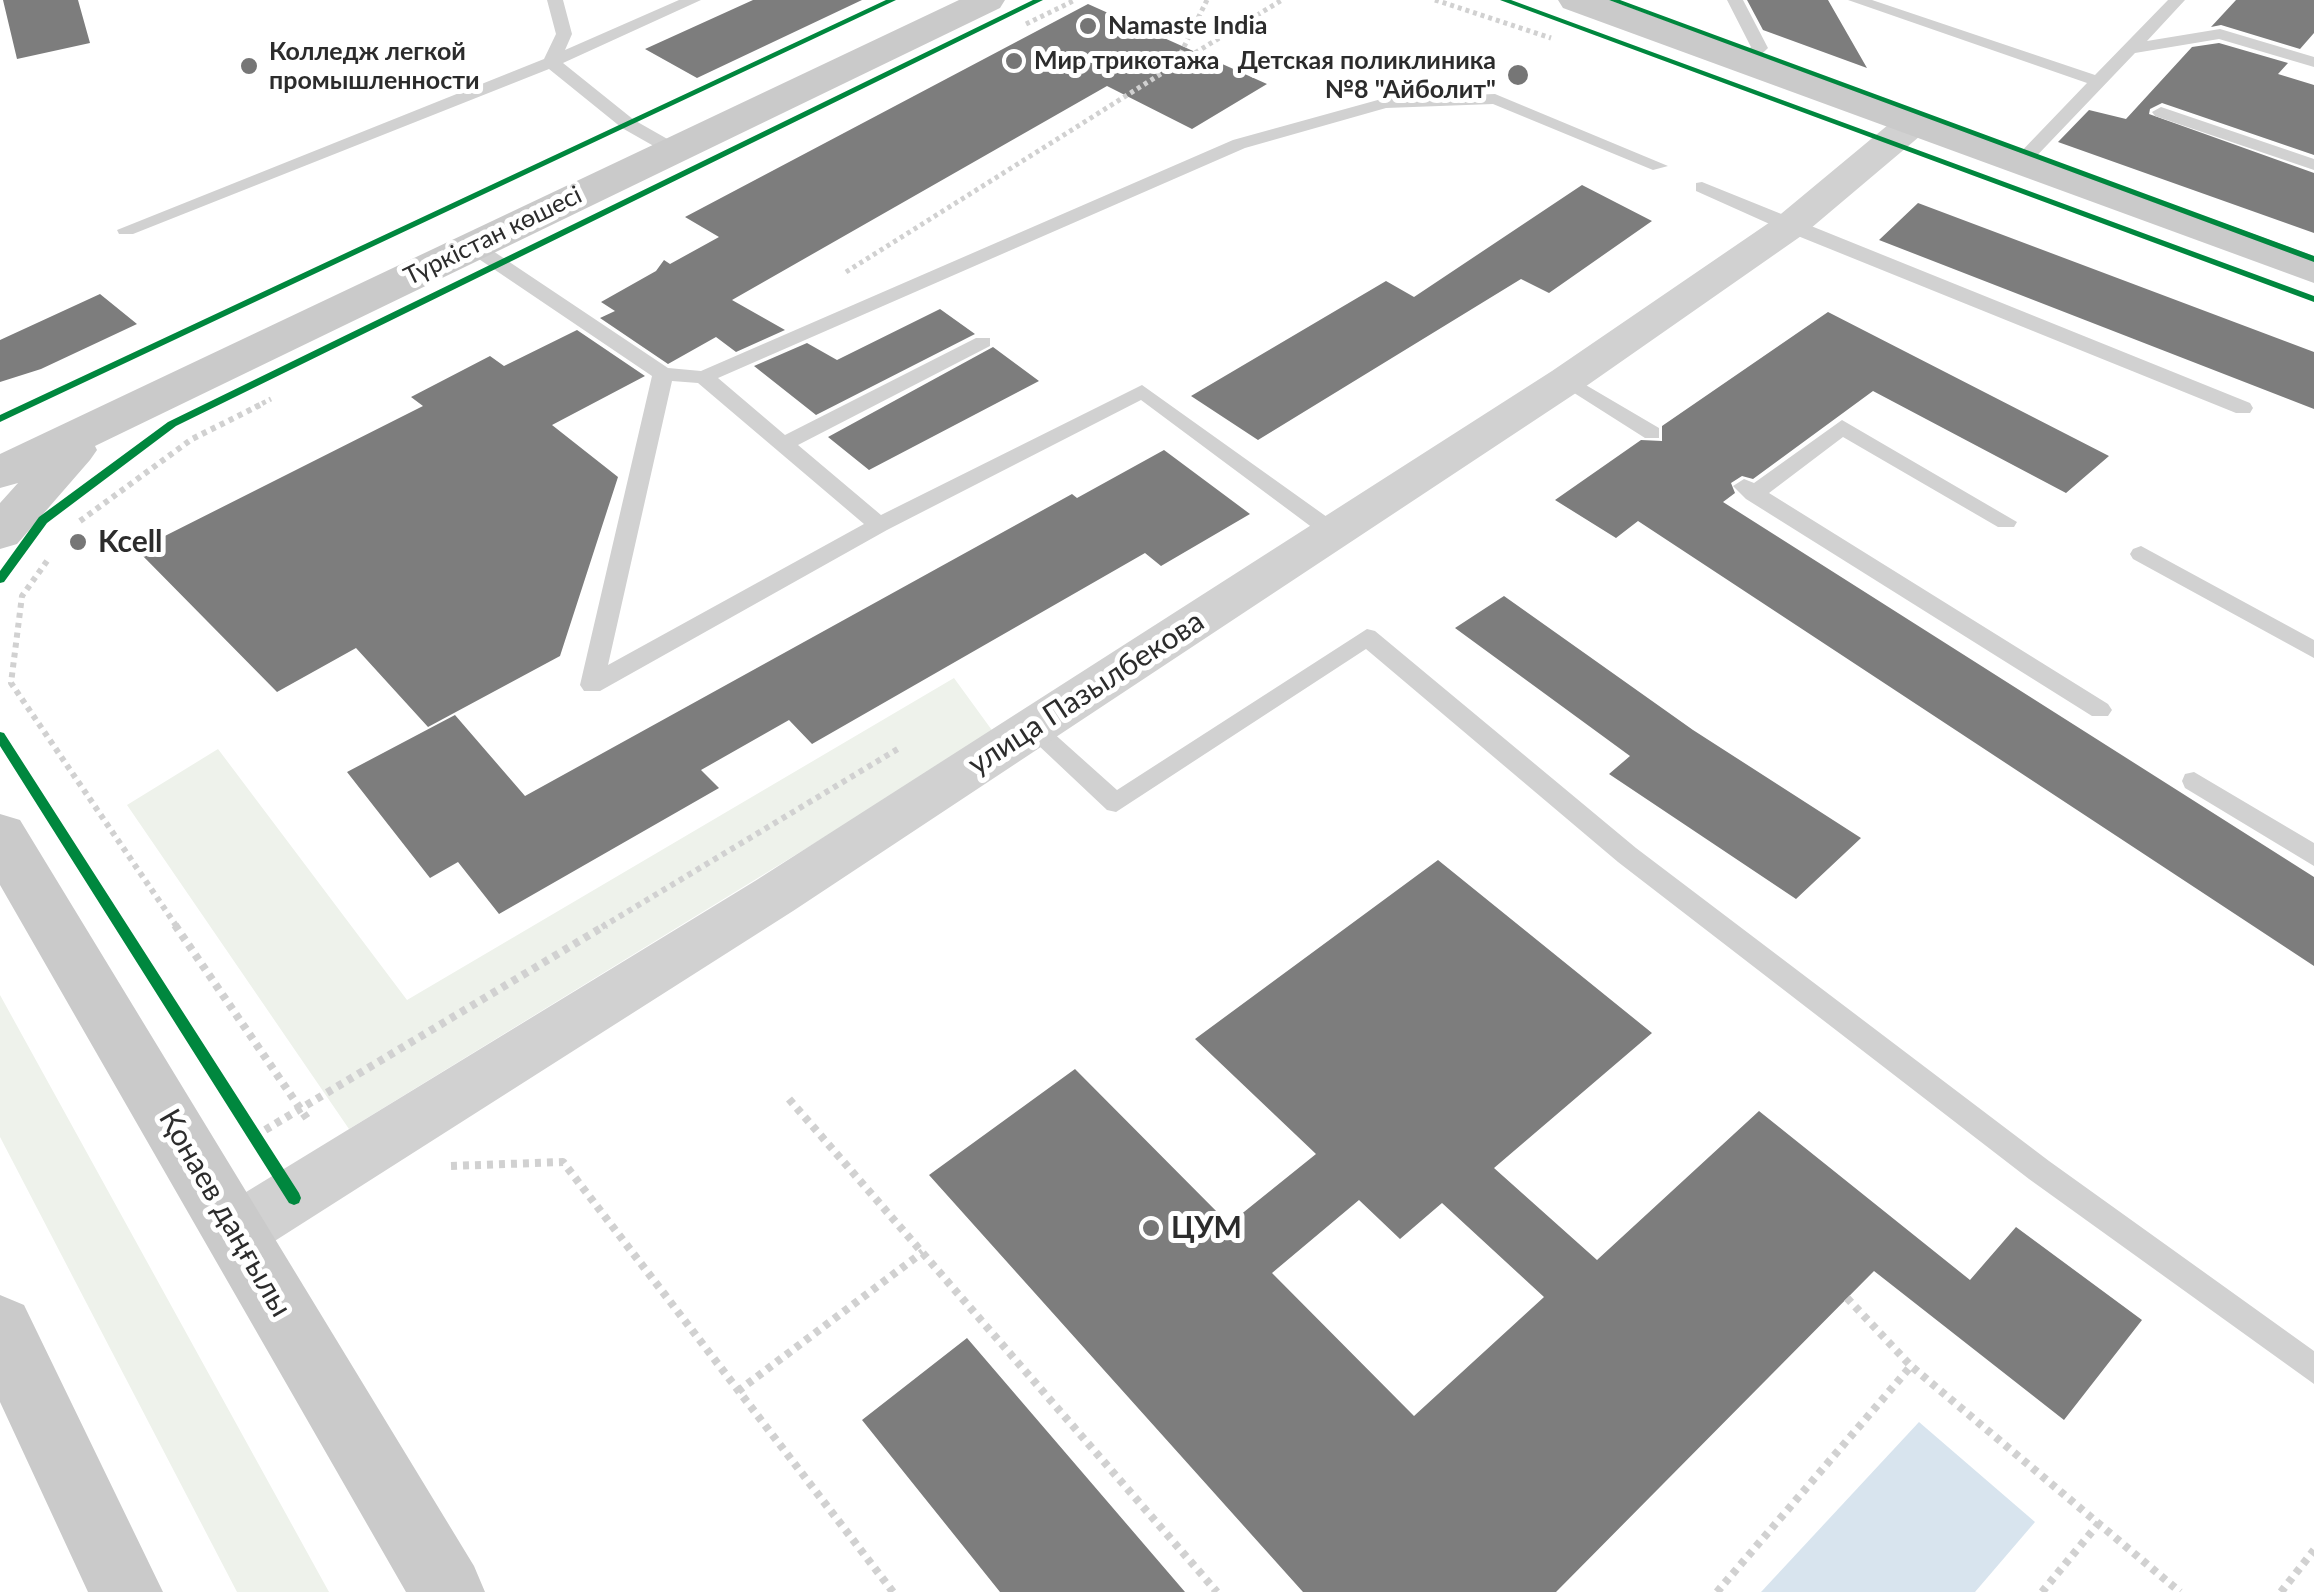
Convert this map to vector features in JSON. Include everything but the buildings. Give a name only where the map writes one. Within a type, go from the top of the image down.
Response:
[{"type":"main road","points":[[1576,0],[2314,270]]},
{"type":"main road","name":"Түркістан көшесі","points":[[0,473],[672,149],[1004,4]]},
{"type":"main road","points":[[0,533],[93,429]]},
{"type":"main road","name":"Қонаев даңғылы","points":[[0,834],[448,1592]]},
{"type":"main road","points":[[0,1327],[126,1592]]},
{"type":"street","name":"улица Пазылбекова","points":[[237,1231],[1032,728],[1568,380],[1790,226],[1912,123]]},
{"type":"lane","points":[[126,230],[551,62],[693,0]]},
{"type":"lane","points":[[1735,0],[1760,48],[1744,62]]},
{"type":"lane","points":[[1856,0],[2097,81]]},
{"type":"lane","points":[[2021,162],[2177,0]]},
{"type":"lane","points":[[551,62],[564,34],[561,2]]},
{"type":"lane","points":[[2128,48],[2220,34],[2314,62]]},
{"type":"lane","points":[[551,62],[628,124],[672,149]]},
{"type":"lane","points":[[474,247],[663,374],[704,378],[1239,144],[1384,103],[1495,99],[1659,166]]},
{"type":"lane","points":[[2161,112],[2314,165]]},
{"type":"lane","points":[[1702,187],[2243,408]]},
{"type":"lane","points":[[786,443],[983,342]]},
{"type":"lane","points":[[663,374],[592,685],[879,525],[1142,391],[1334,532]]},
{"type":"lane","points":[[704,378],[879,525]]},
{"type":"lane","points":[[1568,380],[1652,433]]},
{"type":"lane","points":[[2006,522],[1842,427],[1749,490],[2100,710]]},
{"type":"lane","points":[[2142,554],[2314,650]]},
{"type":"lane","points":[[1032,728],[1116,803],[1367,637],[1643,867],[2039,1170],[2314,1368]]},
{"type":"lane","points":[[2194,781],[2314,856]]},
{"type":"path","points":[[1004,4],[1039,0]]},
{"type":"path","points":[[1022,26],[1075,0]]},
{"type":"path","points":[[1175,65],[1207,0]]},
{"type":"path","points":[[845,272],[1282,0]]},
{"type":"path","points":[[70,528],[192,439],[277,396]]},
{"type":"path","points":[[51,555],[22,596],[11,683],[338,1169]]},
{"type":"path","points":[[789,1099],[1218,1592]]},
{"type":"path","points":[[245,1120],[294,1198]]},
{"type":"path","points":[[432,1166],[563,1162],[893,1592]]},
{"type":"path","points":[[738,1391],[923,1252]]},
{"type":"path","points":[[1847,1298],[1911,1366],[2180,1592]]},
{"type":"path","points":[[1718,1592],[1911,1366]]},
{"type":"path","points":[[2042,1592],[2099,1523]]},
{"type":"path","points":[[2282,1592],[2314,1550]]},
{"type":"shaded area","points":[[954,678],[994,733],[349,1129],[127,805],[218,749],[407,1000]]},
{"type":"shaded area","points":[[0,995],[329,1592],[237,1592],[0,1137]]},
{"type":"shaded area","points":[[1919,1422],[2035,1522],[1975,1592],[1761,1592]]},
{"type":"cycle path","points":[[0,419],[892,0]]},
{"type":"cycle path","points":[[0,579],[43,520],[172,424],[1039,0]]},
{"type":"cycle path","points":[[1504,0],[2314,299]]},
{"type":"cycle path","points":[[1613,0],[2314,259]]},
{"type":"cycle path","points":[[0,736],[294,1198]]},
{"type":"place","name":"Namaste India","points":[[1088,26]]},
{"type":"place","name":"Мир трикотажа","points":[[1014,61]]},
{"type":"place","name":"Колледж легкой промышленности","points":[[249,66]]},
{"type":"place","name":"Детская поликлиника №8 \"Айболит\"","points":[[1518,75]]},
{"type":"place","name":"Kcell","points":[[78,542]]},
{"type":"place","name":"ЦУМ","points":[[1151,1228]]}]
